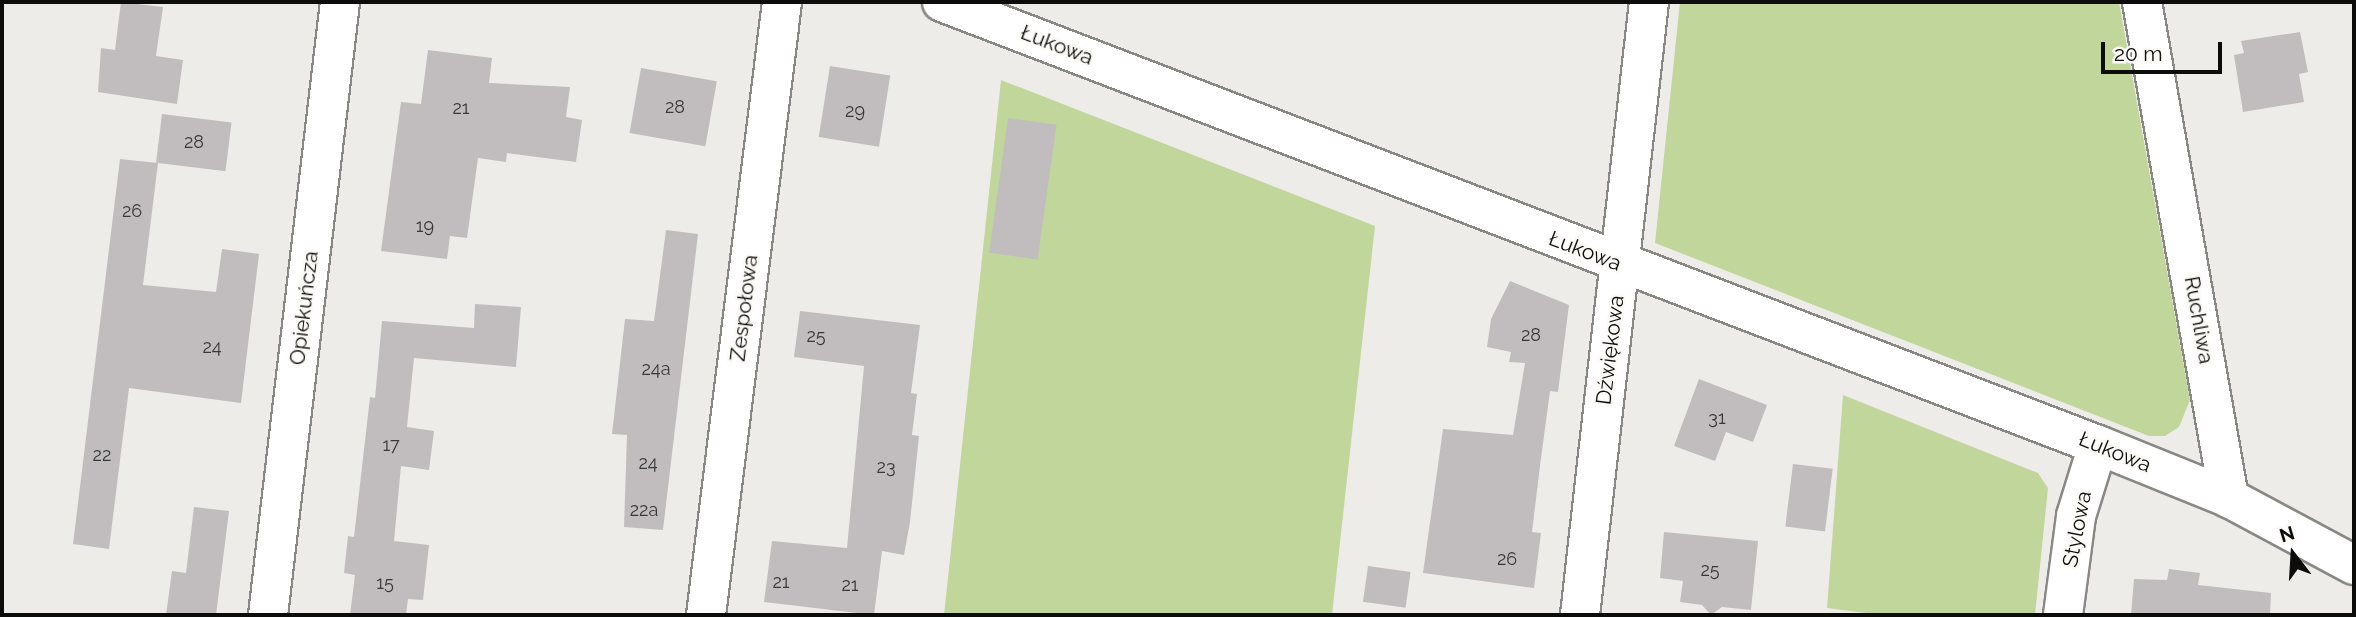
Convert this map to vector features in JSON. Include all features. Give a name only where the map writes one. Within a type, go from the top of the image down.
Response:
[{"type":"street","name":"Opiekuńcza","points":[[268,615],[340,2]]},
{"type":"street","name":"Zespołowa","points":[[706,615],[782,2]]},
{"type":"street","name":"Łukowa","points":[[942,2],[1620,264],[1861,351],[2229,498]]},
{"type":"street","name":"Dźwiękowa","points":[[1580,615],[1649,2]]},
{"type":"street","name":"Ruchliwa","points":[[2142,2],[2229,498]]},
{"type":"street","name":"Stylowa","points":[[2063,615],[2076,516],[2098,445]]},
{"type":"street","points":[[2229,498],[2354,565]]},
{"type":"green space","points":[[1680,2],[2119,2],[2190,400],[2179,427],[2165,436],[2149,436],[1655,243]]},
{"type":"green space","points":[[1001,80],[1375,226],[1332,615],[944,615]]},
{"type":"green space","points":[[1843,395],[2038,473],[2048,488],[2035,615],[1882,615],[1827,608]]},
{"type":"building","points":[[121,2],[163,7],[156,56],[183,60],[177,104],[98,92],[101,48],[115,50]]},
{"type":"building","points":[[2300,32],[2308,72],[2299,74],[2304,102],[2243,112],[2234,55],[2244,53],[2241,41]]},
{"type":"building","points":[[428,50],[492,58],[489,83],[570,87],[566,117],[582,120],[576,162],[507,153],[506,162],[478,158],[467,238],[450,236],[447,259],[381,251],[401,102],[421,104]]},
{"type":"building","points":[[830,66],[890,76],[879,147],[819,137]]},
{"type":"building","points":[[641,68],[717,81],[705,146],[630,133]]},
{"type":"building","points":[[162,114],[231,123],[226,171],[156,163]]},
{"type":"building","points":[[1008,118],[1057,125],[1038,259],[989,253]]},
{"type":"building","points":[[120,159],[158,163],[143,285],[216,292],[222,249],[259,254],[241,403],[129,388],[109,549],[73,544]]},
{"type":"building","points":[[666,230],[698,234],[663,530],[624,527],[627,435],[612,434],[625,319],[654,321]]},
{"type":"building","points":[[1510,281],[1569,305],[1558,392],[1550,391],[1540,466],[1532,532],[1541,533],[1534,588],[1423,573],[1443,429],[1513,435],[1525,363],[1509,362],[1511,352],[1487,347],[1491,319]]},
{"type":"building","points":[[475,304],[521,307],[516,367],[414,358],[407,427],[434,431],[429,470],[401,466],[394,541],[429,545],[423,600],[408,599],[406,615],[350,615],[355,575],[344,573],[348,536],[354,537],[370,397],[375,398],[382,321],[474,328]]},
{"type":"building","points":[[800,311],[920,325],[911,393],[917,394],[912,435],[919,436],[910,522],[904,555],[882,551],[874,615],[764,602],[772,541],[847,548],[864,366],[794,357]]},
{"type":"building","points":[[1699,379],[1767,405],[1753,442],[1726,432],[1715,461],[1674,446]]},
{"type":"building","points":[[1793,464],[1833,469],[1825,531],[1785,527]]},
{"type":"building","points":[[194,507],[229,511],[216,615],[166,615],[172,571],[186,573]]},
{"type":"building","points":[[1664,532],[1758,541],[1751,610],[1722,607],[1711,615],[1702,605],[1680,602],[1683,581],[1660,578]]},
{"type":"building","points":[[1368,566],[1411,572],[1406,608],[1363,602]]},
{"type":"building","points":[[2169,569],[2200,573],[2198,585],[2271,593],[2270,615],[2131,615],[2134,579],[2167,580]]}]
